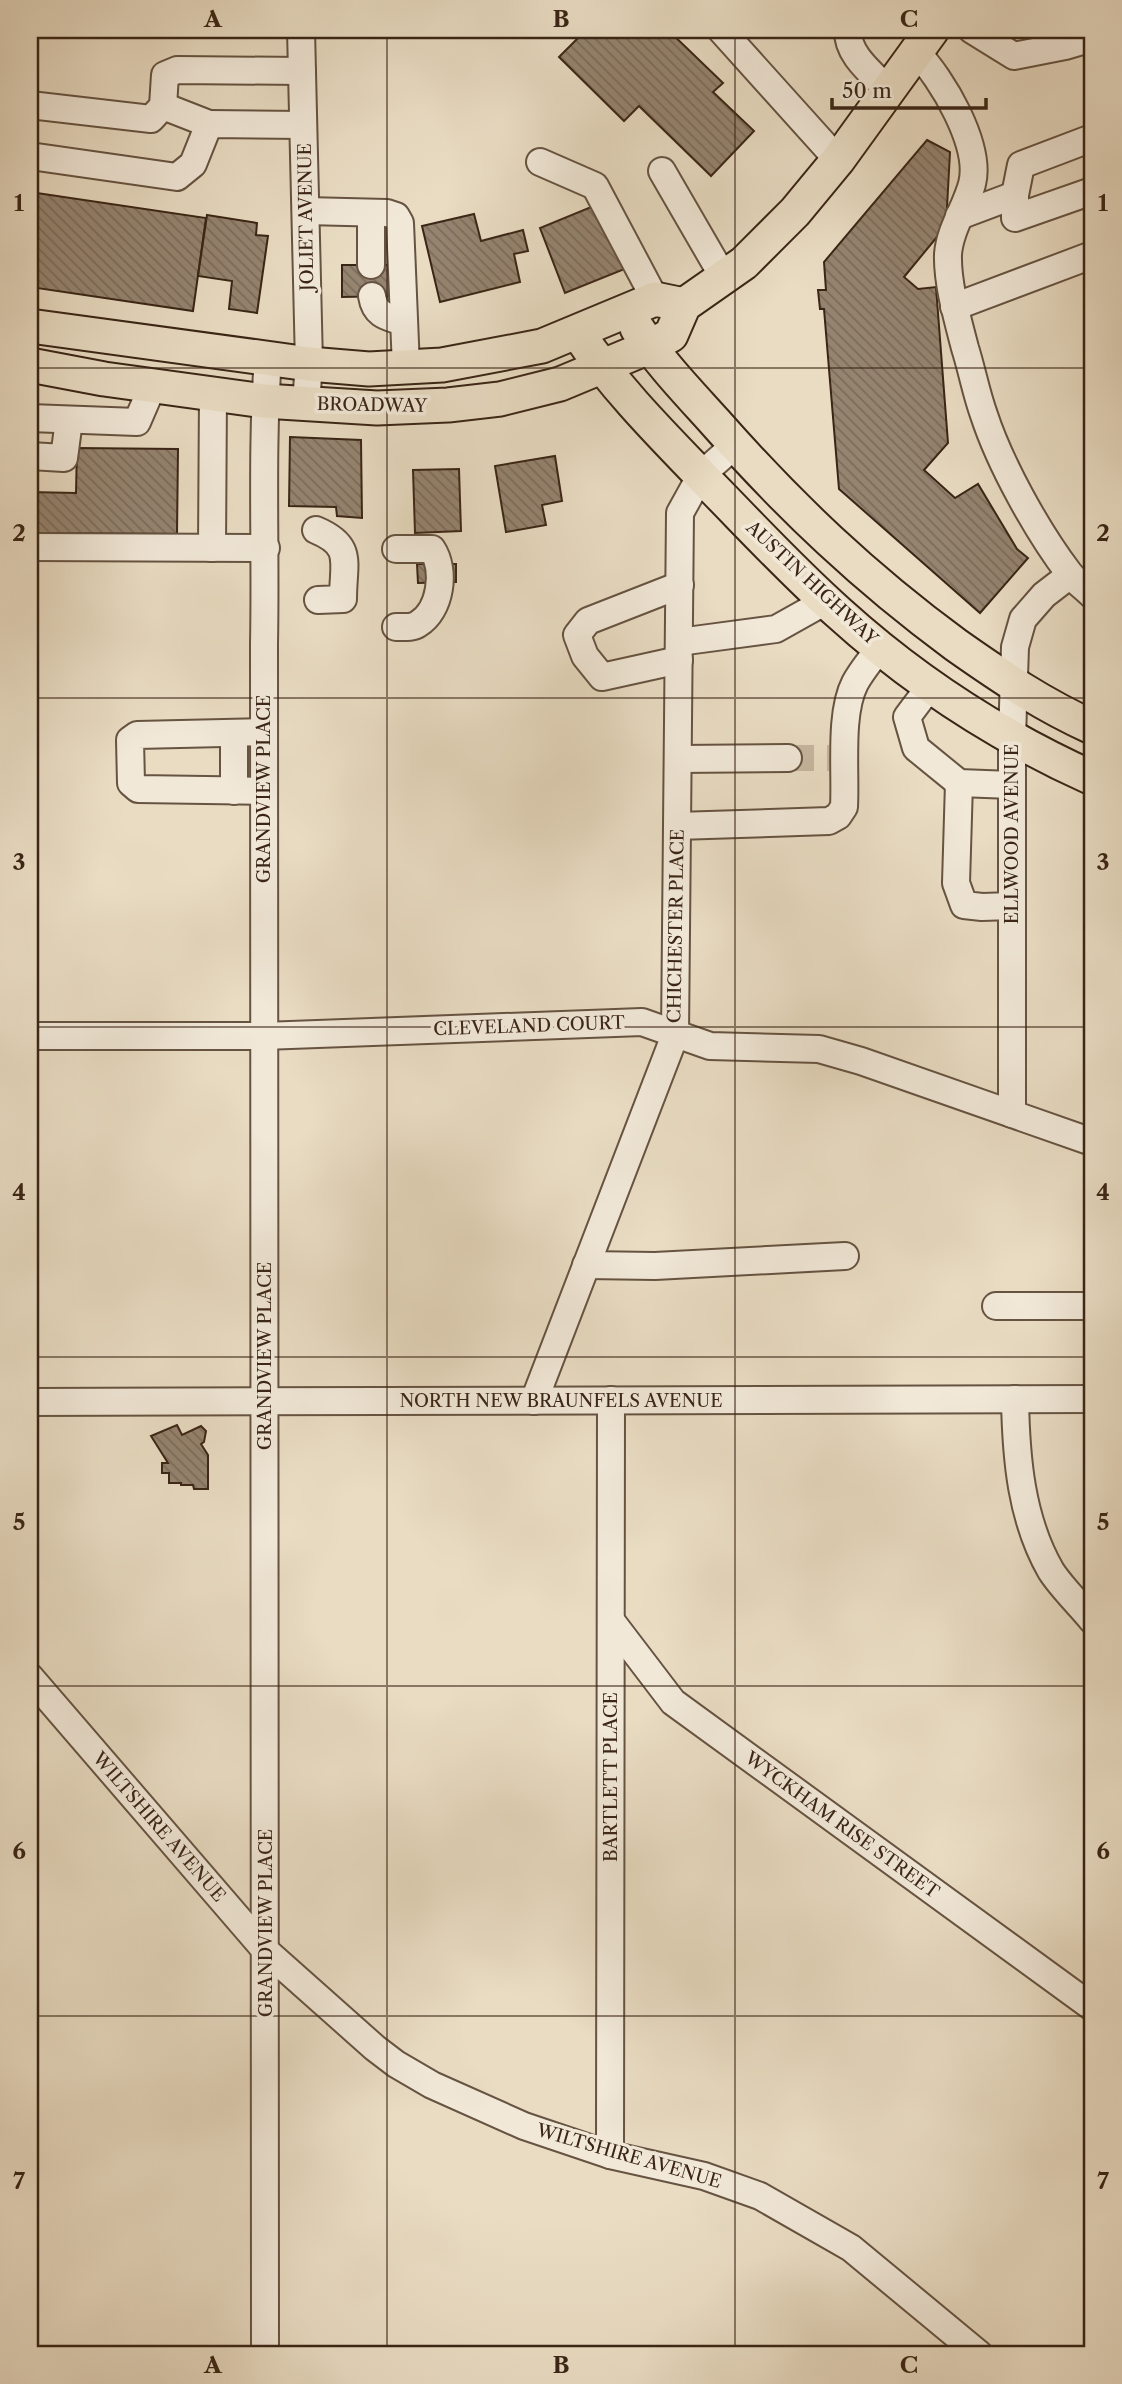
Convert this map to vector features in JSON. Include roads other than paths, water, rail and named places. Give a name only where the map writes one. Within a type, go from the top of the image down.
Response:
[{"type":"main road","name":"BROADWAY","points":[[30,326],[309,364],[369,369],[442,365],[542,346],[724,278],[744,263],[795,212],[838,160],[924,41]]},
{"type":"main road","name":"BROADWAY","points":[[30,365],[264,401],[377,408],[448,405],[500,399],[545,389],[649,347],[671,335],[655,305]]},
{"type":"main road","points":[[655,305],[649,347],[811,526],[918,617],[1013,686],[1092,727]]},
{"type":"main road","name":"AUSTIN HIGHWAY","points":[[578,333],[601,368],[701,475],[826,601],[880,647],[931,685],[1053,761],[1092,778]]},
{"type":"street","name":"JOLIET AVENUE","points":[[301,30],[309,364],[306,403]]},
{"type":"street","points":[[721,30],[838,160]]},
{"type":"street","points":[[848,30],[847,43],[853,53],[888,90]]},
{"type":"street","points":[[972,30],[1014,56],[1092,38]]},
{"type":"street","points":[[924,41],[930,66],[946,91],[973,150],[973,183],[959,216],[948,254],[954,307],[984,415],[1005,466],[1070,575],[1092,595]]},
{"type":"street","points":[[30,105],[151,119],[163,106],[165,75],[177,70],[302,71]]},
{"type":"street","points":[[163,106],[209,124],[303,125]]},
{"type":"street","points":[[30,156],[177,177],[192,164],[209,124]]},
{"type":"street","points":[[1092,138],[1021,165],[1015,195],[1015,218],[1092,191]]},
{"type":"street","points":[[540,162],[595,186],[655,305]]},
{"type":"street","points":[[662,171],[724,278]]},
{"type":"street","points":[[959,216],[1015,195]]},
{"type":"street","points":[[306,211],[396,216],[400,223],[406,367]]},
{"type":"street","points":[[371,213],[371,265]]},
{"type":"street","points":[[954,307],[1092,255]]},
{"type":"street","points":[[372,296],[374,307],[379,314],[404,322]]},
{"type":"street","name":"GRANDVIEW PLACE","points":[[265,2354],[267,1952],[263,1036],[266,548],[264,401],[268,358]]},
{"type":"street","points":[[30,418],[137,422],[153,386]]},
{"type":"street","points":[[212,548],[213,394]]},
{"type":"street","points":[[30,456],[64,458],[69,420]]},
{"type":"street","name":"CHICHESTER PLACE","points":[[534,1401],[675,1035],[680,513],[701,475],[735,445]]},
{"type":"street","points":[[316,530],[334,537],[343,549],[343,599],[318,600]]},
{"type":"street","points":[[30,547],[266,548]]},
{"type":"street","points":[[396,549],[432,549],[438,557],[439,591],[431,614],[416,626],[396,627]]},
{"type":"street","name":"ELLWOOD AVENUE","points":[[1013,1114],[1015,647],[1023,619],[1044,595],[1070,575]]},
{"type":"street","points":[[680,584],[588,621],[577,635],[585,656],[602,677],[679,651],[776,629],[826,601]]},
{"type":"street","points":[[677,826],[830,821],[838,816],[844,807],[846,732],[850,698],[855,683],[880,647]]},
{"type":"street","points":[[931,685],[907,717],[915,748],[959,783],[1013,785]]},
{"type":"street","points":[[264,732],[137,735],[130,740],[131,783],[138,789],[264,791]]},
{"type":"street","points":[[829,758],[834,755],[846,732]]},
{"type":"street","points":[[234,733],[234,791]]},
{"type":"street","points":[[678,759],[788,758]]},
{"type":"street","points":[[959,783],[956,883],[964,905],[1013,906]]},
{"type":"street","name":"CLEVELAND COURT","points":[[30,1037],[263,1036],[642,1022],[710,1046],[819,1049],[1092,1142]]},
{"type":"street","points":[[586,1265],[655,1266],[845,1256]]},
{"type":"street","points":[[996,1306],[1092,1306]]},
{"type":"street","points":[[1015,1399],[1016,1451],[1034,1537],[1053,1573],[1092,1620]]},
{"type":"street","name":"NORTH NEW BRAUNFELS AVENUE","points":[[30,1402],[1092,1399]]},
{"type":"street","name":"BARTLETT PLACE","points":[[610,2155],[611,1400]]},
{"type":"street","name":"WYCKHAM RISE STREET","points":[[612,1622],[673,1702],[1092,2007]]},
{"type":"street","name":"WILTSHIRE AVENUE","points":[[30,1677],[267,1952],[375,2048],[432,2085],[524,2126],[610,2155],[691,2172],[760,2196],[851,2248],[979,2354]]},
{"type":"tunnel","points":[[788,758],[829,758]]}]
